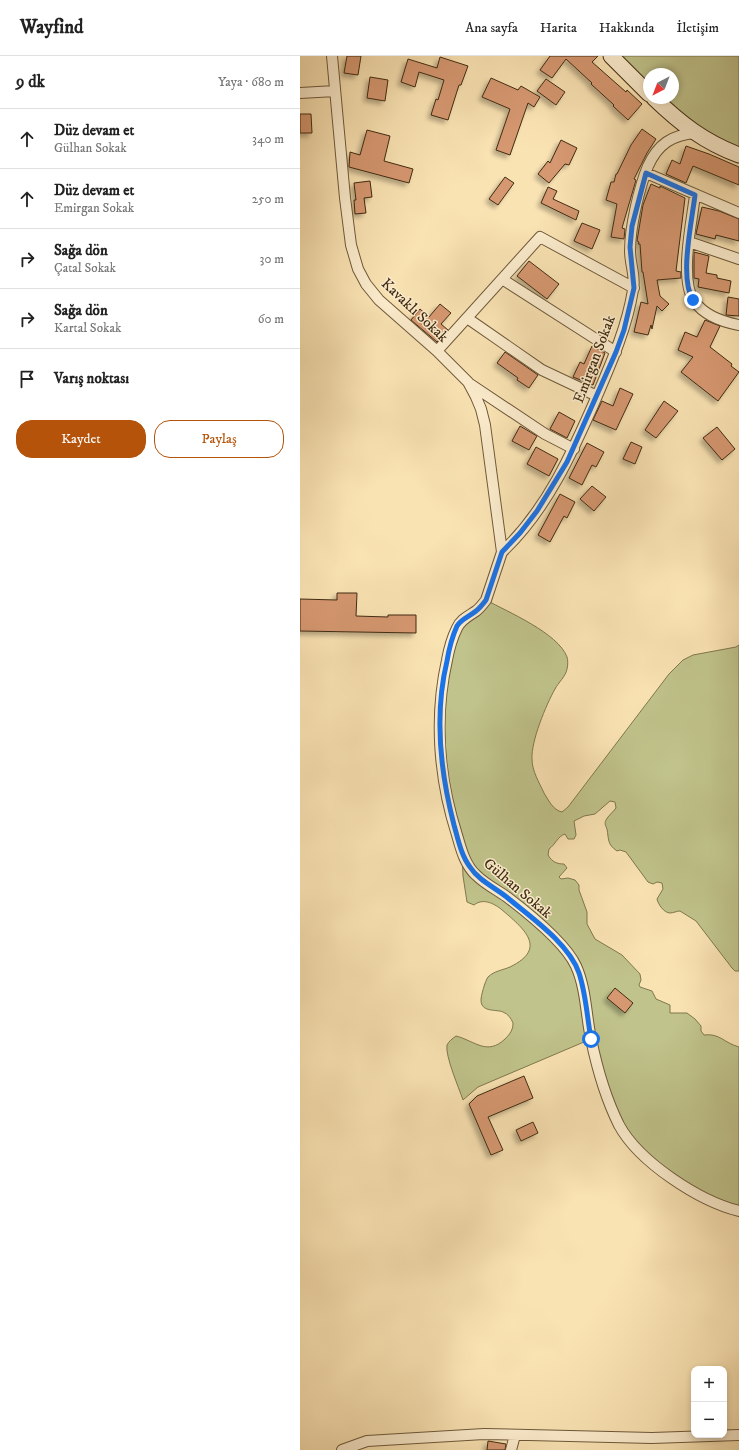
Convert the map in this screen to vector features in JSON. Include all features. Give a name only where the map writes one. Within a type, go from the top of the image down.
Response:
[{"type":"street","name":"Kavaklı Sokak","points":[[332,56],[349,230],[351,245],[358,270],[366,284],[379,300],[437,351],[468,382],[476,397],[485,425],[502,552]]},
{"type":"street","points":[[611,56],[643,88]]},
{"type":"street","points":[[300,93],[335,91]]},
{"type":"street","points":[[660,104],[695,133],[715,144],[739,154]]},
{"type":"street","name":"Emirgan Sokak","points":[[502,552],[520,533],[537,511],[574,449],[616,352],[624,330],[634,288],[630,247],[632,226],[646,173],[654,156],[669,139],[676,136],[695,133]]},
{"type":"street","points":[[646,173],[739,213]]},
{"type":"street","points":[[695,195],[687,254],[688,282],[692,297],[694,302],[705,312],[729,323],[739,325]]},
{"type":"street","points":[[437,351],[540,237],[634,288]]},
{"type":"street","points":[[689,242],[739,259]]},
{"type":"street","points":[[502,279],[616,352]]},
{"type":"street","points":[[467,318],[542,370],[597,396]]},
{"type":"street","points":[[468,382],[533,427],[574,449]]},
{"type":"street","name":"Gülhan Sokak","points":[[502,552],[486,600],[457,626],[451,642],[441,694],[440,737],[443,775],[448,804],[462,853],[476,875],[507,897],[549,934],[564,948],[575,964],[583,988],[591,1039],[599,1070],[612,1110],[627,1136],[648,1158],[681,1185],[697,1195],[719,1205],[739,1211]]},
{"type":"street","points":[[342,1450],[359,1443],[378,1440],[484,1434],[652,1438],[739,1435]]},
{"type":"street","points":[[511,1450],[515,1435]]},
{"type":"green space","points":[[611,56],[739,56],[739,155],[663,104],[679,104],[679,68],[643,68],[643,88]]},
{"type":"green space","points":[[486,600],[519,617],[543,632],[562,648],[567,657],[568,664],[566,672],[551,696],[540,723],[532,751],[534,772],[544,793],[554,807],[562,812],[568,807],[669,674],[683,660],[693,655],[736,647],[739,645],[739,971],[735,971],[732,968],[696,921],[680,911],[668,913],[664,910],[660,906],[657,899],[663,889],[662,883],[657,882],[653,884],[648,882],[626,852],[620,850],[617,851],[609,842],[605,823],[616,808],[615,802],[610,801],[595,814],[584,816],[574,821],[576,835],[574,839],[568,839],[565,834],[563,835],[549,849],[548,855],[553,861],[564,864],[567,868],[559,877],[561,879],[568,878],[575,880],[579,885],[579,890],[587,912],[587,924],[595,939],[622,955],[640,974],[640,987],[652,991],[656,999],[670,1005],[670,1013],[687,1013],[695,1019],[701,1026],[701,1031],[704,1035],[714,1035],[739,1047],[739,1211],[697,1195],[627,1137],[591,1039],[478,1087],[463,1100],[450,1064],[447,1045],[456,1036],[481,1046],[492,1046],[499,1044],[511,1032],[513,1023],[511,1019],[503,1012],[486,1009],[481,1000],[482,992],[490,975],[510,967],[522,960],[528,953],[530,945],[524,931],[501,909],[488,902],[481,902],[474,905],[467,902],[463,876],[462,853],[440,750],[451,641]]},
{"type":"building","points":[[347,56],[361,56],[358,75],[344,73]]},
{"type":"building","points":[[550,56],[598,56],[592,62],[642,104],[628,120],[566,59],[552,78],[540,70]]},
{"type":"building","points":[[440,57],[468,66],[461,85],[459,85],[448,120],[431,115],[436,99],[438,100],[444,80],[419,72],[415,87],[401,82],[408,59],[437,68]]},
{"type":"building","points":[[370,77],[388,80],[385,101],[367,98]]},
{"type":"building","points":[[491,78],[518,90],[521,86],[540,97],[534,107],[528,103],[510,155],[496,150],[510,109],[482,97]]},
{"type":"building","points":[[546,79],[565,92],[556,105],[537,91]]},
{"type":"building","points":[[300,114],[311,114],[312,133],[300,133]]},
{"type":"building","points":[[642,129],[656,139],[634,179],[636,180],[622,228],[625,229],[624,239],[611,237],[617,204],[606,200],[611,182],[614,182],[616,174],[631,145]]},
{"type":"building","points":[[367,130],[390,136],[384,161],[413,169],[409,183],[349,167],[350,152],[360,155]]},
{"type":"building","points":[[561,140],[577,148],[569,165],[565,164],[549,183],[538,174],[548,161],[550,163]]},
{"type":"building","points":[[686,146],[739,167],[739,185],[693,166],[686,183],[666,174],[672,160],[680,164]]},
{"type":"building","points":[[505,177],[514,183],[498,205],[489,199]]},
{"type":"building","points":[[370,181],[372,197],[364,198],[366,213],[355,214],[354,200],[356,200],[354,183]]},
{"type":"building","points":[[651,184],[660,188],[660,186],[685,198],[676,271],[681,272],[681,278],[657,280],[660,296],[669,304],[662,311],[657,306],[652,329],[651,325],[648,335],[634,332],[641,302],[648,304],[642,272],[640,244],[638,244],[639,242],[637,241],[643,205]]},
{"type":"building","points":[[548,187],[557,191],[553,199],[579,211],[576,220],[541,203]]},
{"type":"building","points":[[702,207],[719,211],[739,219],[739,241],[716,235],[715,239],[696,234]]},
{"type":"building","points":[[582,223],[600,230],[592,249],[574,241]]},
{"type":"building","points":[[694,252],[709,256],[706,273],[717,275],[717,278],[731,281],[729,293],[698,287],[699,279],[694,278]]},
{"type":"building","points":[[529,261],[559,284],[547,299],[517,276]]},
{"type":"building","points":[[728,297],[739,299],[739,316],[726,315]]},
{"type":"building","points":[[440,304],[451,313],[441,324],[448,330],[437,342],[411,320],[420,309],[429,317]]},
{"type":"building","points":[[705,320],[720,326],[710,347],[732,364],[731,366],[739,372],[718,401],[681,372],[693,357],[678,350],[685,332],[697,337]]},
{"type":"building","points":[[592,346],[605,353],[593,385],[573,377],[580,362],[584,364]]},
{"type":"building","points":[[505,352],[538,375],[529,388],[497,363]]},
{"type":"building","points":[[620,388],[633,394],[616,430],[593,420],[602,401],[613,406]]},
{"type":"building","points":[[664,401],[678,411],[656,438],[645,430]]},
{"type":"building","points":[[559,412],[575,421],[567,438],[550,429]]},
{"type":"building","points":[[520,426],[537,436],[529,450],[512,441]]},
{"type":"building","points":[[717,427],[735,449],[722,460],[703,438]]},
{"type":"building","points":[[631,442],[642,447],[635,464],[623,459]]},
{"type":"building","points":[[587,443],[604,452],[596,467],[592,465],[582,485],[569,478]]},
{"type":"building","points":[[536,447],[558,459],[549,476],[527,464]]},
{"type":"building","points":[[592,486],[606,497],[594,511],[580,499]]},
{"type":"building","points":[[560,494],[575,502],[567,518],[564,516],[550,542],[538,535]]},
{"type":"building","points":[[337,593],[357,593],[356,616],[388,617],[388,615],[416,615],[416,633],[300,631],[300,599],[337,600]]},
{"type":"building","points":[[615,988],[633,1003],[625,1013],[607,998]]},
{"type":"building","points":[[524,1076],[533,1098],[488,1117],[503,1150],[491,1155],[469,1104],[477,1096]]},
{"type":"building","points":[[533,1122],[538,1133],[521,1141],[516,1130]]},
{"type":"building","points":[[488,1441],[506,1444],[505,1450],[487,1450]]},
{"type":"route","points":[[591,1039],[583,988],[575,964],[570,956],[564,948],[527,914],[507,897],[476,875],[462,853],[448,804],[440,750],[440,700],[442,683],[451,642],[457,626],[486,600],[502,552],[512,543],[537,511],[567,462],[616,352],[624,330],[634,288],[630,254],[632,226],[646,173],[695,195],[687,254],[688,282],[693,300]]}]
